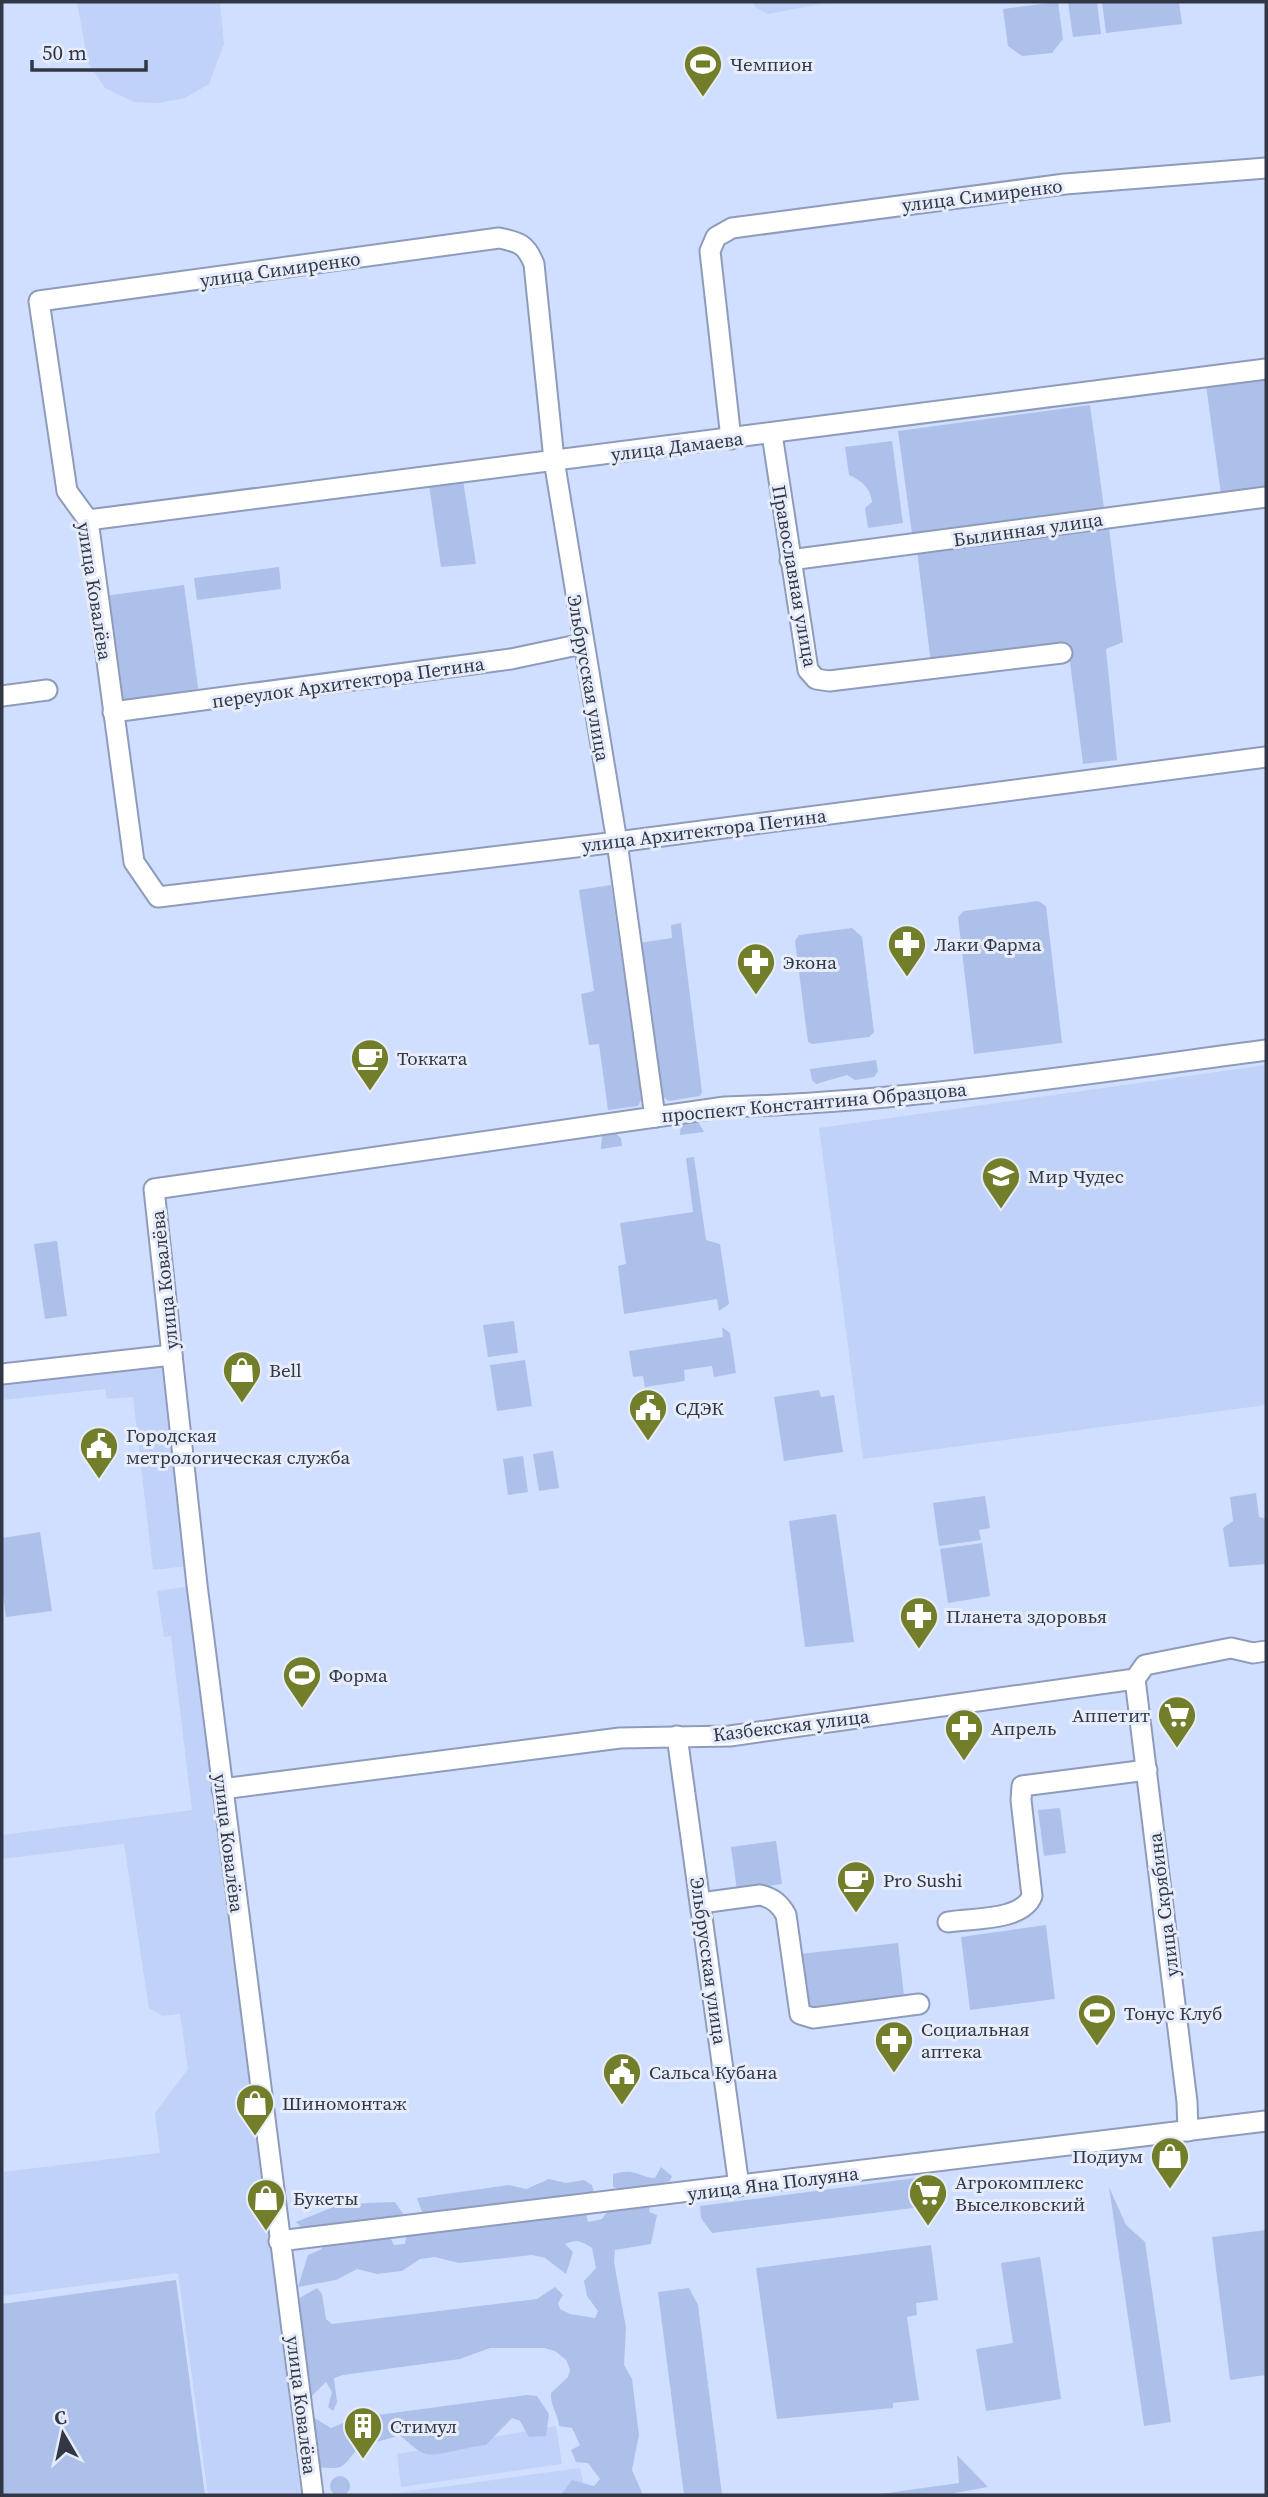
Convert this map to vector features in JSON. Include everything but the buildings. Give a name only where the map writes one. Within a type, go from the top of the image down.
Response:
[{"type":"street","name":"улица Симиренко","points":[[731,439],[710,251],[716,237],[732,228],[1065,184],[1266,168]]},
{"type":"street","name":"улица Симиренко","points":[[39,301],[499,238],[521,242]]},
{"type":"street","name":"Эльбрусская улица","points":[[521,242],[529,250],[534,264],[554,460],[582,645],[617,842],[655,1117]]},
{"type":"street","name":"улица Ковалёва","points":[[39,301],[67,491],[88,520],[134,862],[149,883]]},
{"type":"street","name":"улица Дамаева","points":[[88,520],[1266,369]]},
{"type":"street","name":"Православная улица","points":[[772,434],[808,670],[816,680],[829,681],[1062,653]]},
{"type":"street","name":"Былинная улица","points":[[790,560],[1266,497]]},
{"type":"street","name":"переулок Архитектора Петина","points":[[113,712],[511,659],[582,645]]},
{"type":"street","points":[[2,696],[47,690]]},
{"type":"street","name":"улица Архитектора Петина","points":[[149,883],[158,897],[617,842],[1266,757]]},
{"type":"street","name":"проспект Константина Образцова","points":[[154,1189],[725,1107],[804,1105],[891,1097],[1266,1050]]},
{"type":"street","name":"улица Ковалёва","points":[[154,1189],[222,1790],[313,2495]]},
{"type":"street","points":[[2,1374],[172,1355]]},
{"type":"street","name":"Казбекская улица","points":[[222,1790],[620,1738],[730,1736],[1135,1679],[1145,1665],[1231,1648],[1253,1653],[1266,1651]]},
{"type":"street","name":"улица Скрябина","points":[[1135,1679],[1188,2131]]},
{"type":"street","name":"Эльбрусская улица","points":[[677,1736],[739,2186]]},
{"type":"street","points":[[948,1922],[1019,1912],[1030,1902],[1032,1896],[1020,1793],[1022,1786],[1147,1770]]},
{"type":"street","points":[[701,1903],[760,1895],[769,1897],[782,1908],[786,1915],[800,2014],[813,2018],[919,2004]]},
{"type":"street","name":"улица Яна Полуяна","points":[[279,2241],[1266,2121]]},
{"type":"shaded area","points":[[77,2],[220,2],[224,44],[209,84],[185,98],[158,103],[134,102],[105,88],[88,63]]},
{"type":"shaded area","points":[[753,2],[831,2],[768,14],[755,7]]},
{"type":"shaded area","points":[[1058,2],[1063,39],[1052,53],[1022,56],[1008,46],[1003,9]]},
{"type":"shaded area","points":[[1068,2],[1097,2],[1101,34],[1073,37]]},
{"type":"shaded area","points":[[1102,2],[1179,2],[1182,24],[1106,33]]},
{"type":"shaded area","points":[[1266,376],[1266,488],[1221,494],[1206,385]]},
{"type":"shaded area","points":[[1090,405],[1104,508],[912,534],[898,431]]},
{"type":"shaded area","points":[[892,441],[903,523],[868,528],[865,508],[872,502],[871,497],[865,485],[849,475],[845,447]]},
{"type":"shaded area","points":[[463,480],[476,564],[441,567],[429,485]]},
{"type":"shaded area","points":[[1109,528],[1123,642],[1106,649],[1117,760],[1083,764],[1068,646],[931,663],[917,551]]},
{"type":"shaded area","points":[[279,567],[281,589],[197,600],[194,578]]},
{"type":"shaded area","points":[[184,585],[199,694],[119,704],[104,596]]},
{"type":"shaded area","points":[[611,885],[642,1098],[638,1106],[608,1110],[599,1044],[589,1045],[581,994],[594,991],[579,890]]},
{"type":"shaded area","points":[[1038,901],[1046,906],[1062,1043],[974,1054],[958,917],[964,911]]},
{"type":"shaded area","points":[[681,923],[702,1092],[700,1096],[669,1101],[661,1096],[639,943],[672,938],[671,925]]},
{"type":"shaded area","points":[[852,928],[862,937],[874,1032],[869,1037],[812,1044],[808,1042],[795,941],[799,935]]},
{"type":"shaded area","points":[[876,1060],[878,1071],[874,1077],[855,1080],[847,1075],[816,1084],[812,1080],[810,1069]]},
{"type":"shaded area","points":[[1266,1065],[1266,1405],[863,1459],[819,1128]]},
{"type":"shaded area","points":[[697,1120],[704,1132],[680,1135],[681,1123]]},
{"type":"shaded area","points":[[616,1134],[621,1138],[622,1146],[601,1149],[602,1136]]},
{"type":"shaded area","points":[[694,1157],[706,1240],[720,1244],[729,1304],[719,1311],[717,1299],[624,1314],[618,1266],[626,1264],[620,1223],[693,1212],[686,1158]]},
{"type":"shaded area","points":[[57,1241],[67,1316],[45,1319],[34,1244]]},
{"type":"shaded area","points":[[514,1321],[518,1353],[488,1357],[483,1325]]},
{"type":"shaded area","points":[[722,1327],[730,1333],[736,1373],[714,1377],[712,1366],[684,1370],[685,1381],[645,1387],[643,1376],[633,1377],[629,1351],[723,1337]]},
{"type":"shaded area","points":[[172,1355],[195,1565],[153,1570],[133,1397],[107,1399],[105,1389],[2,1400],[2,1374]]},
{"type":"shaded area","points":[[525,1360],[532,1406],[497,1411],[490,1365]]},
{"type":"shaded area","points":[[819,1390],[821,1397],[834,1395],[843,1452],[784,1461],[774,1397]]},
{"type":"shaded area","points":[[553,1451],[559,1488],[539,1491],[533,1454]]},
{"type":"shaded area","points":[[523,1456],[528,1492],[508,1495],[503,1459]]},
{"type":"shaded area","points":[[1256,1493],[1259,1517],[1266,1519],[1266,1564],[1229,1567],[1223,1528],[1233,1521],[1230,1497]]},
{"type":"shaded area","points":[[985,1496],[990,1528],[979,1530],[981,1540],[939,1546],[933,1503]]},
{"type":"shaded area","points":[[836,1514],[854,1642],[805,1647],[789,1521]]},
{"type":"shaded area","points":[[40,1532],[52,1611],[6,1617],[2,1587],[2,1538]]},
{"type":"shaded area","points":[[982,1543],[990,1596],[948,1603],[940,1549]]},
{"type":"shaded area","points":[[197,1585],[279,2241],[272,2262],[301,2495],[208,2495],[178,2273],[2,2296],[2,2172],[160,2153],[155,2113],[188,2069],[180,2014],[162,2016],[149,2008],[124,1844],[2,1859],[2,1835],[192,1810],[171,1636],[164,1637],[157,1591]]},
{"type":"shaded area","points":[[1060,1808],[1066,1853],[1044,1856],[1038,1810]]},
{"type":"shaded area","points":[[776,1841],[782,1884],[737,1890],[731,1847]]},
{"type":"shaded area","points":[[1046,1925],[1055,1999],[970,2010],[961,1937]]},
{"type":"shaded area","points":[[898,1943],[904,1996],[805,2007],[800,1954]]},
{"type":"shaded area","points":[[661,2167],[672,2176],[670,2181],[660,2184],[657,2196],[651,2200],[649,2212],[657,2215],[651,2244],[615,2250],[614,2262],[626,2328],[624,2365],[632,2379],[639,2435],[632,2470],[643,2495],[561,2495],[572,2480],[594,2486],[600,2479],[588,2463],[576,2462],[571,2450],[580,2445],[572,2428],[559,2426],[551,2393],[568,2377],[570,2370],[566,2360],[555,2351],[544,2348],[490,2348],[460,2359],[343,2375],[334,2378],[337,2402],[333,2411],[328,2407],[332,2392],[326,2382],[307,2401],[304,2384],[308,2377],[300,2348],[296,2300],[317,2288],[322,2294],[326,2319],[332,2324],[537,2299],[555,2287],[563,2295],[558,2303],[560,2309],[570,2314],[595,2318],[598,2311],[587,2296],[584,2281],[596,2268],[592,2248],[576,2241],[565,2244],[573,2252],[566,2274],[545,2258],[532,2255],[459,2263],[435,2257],[420,2259],[402,2271],[377,2274],[357,2269],[336,2280],[298,2287],[308,2255],[320,2250],[331,2238],[304,2230],[296,2222],[341,2204],[395,2202],[404,2215],[386,2230],[394,2245],[405,2244],[409,2223],[425,2220],[417,2198],[509,2185],[526,2189],[549,2179],[566,2183],[584,2180],[592,2185],[597,2204],[585,2208],[588,2222],[602,2219],[623,2190],[613,2187],[613,2174],[632,2172],[655,2178]]},
{"type":"shaded area","points":[[932,2177],[922,2193],[922,2207],[712,2233],[701,2218],[700,2206]]},
{"type":"shaded area","points":[[1109,2187],[1126,2225],[1145,2242],[1171,2422],[1144,2426]]},
{"type":"shaded area","points":[[1266,2230],[1266,2375],[1230,2380],[1212,2237]]},
{"type":"shaded area","points":[[931,2245],[938,2300],[916,2303],[917,2315],[907,2317],[919,2400],[893,2403],[893,2408],[777,2419],[756,2268]]},
{"type":"shaded area","points":[[1040,2257],[1061,2399],[986,2411],[976,2349],[1013,2343],[1001,2263]]},
{"type":"shaded area","points":[[176,2280],[205,2495],[3,2495],[2,2304]]},
{"type":"shaded area","points":[[689,2288],[698,2305],[722,2495],[684,2495],[658,2292]]},
{"type":"shaded area","points":[[527,2395],[537,2396],[549,2414],[546,2436],[529,2437],[520,2421],[512,2418],[486,2445],[426,2454],[399,2435],[362,2446],[340,2467],[318,2468],[308,2432],[313,2417],[331,2428],[355,2418]]},
{"type":"shaded area","points":[[556,2426],[562,2464],[401,2487],[397,2454]]},
{"type":"shaded area","points":[[957,2455],[988,2487],[944,2495],[873,2495],[959,2483]]},
{"type":"shaded area","points":[[580,2468],[586,2495],[386,2495],[528,2475]]},
{"type":"shaded area","points":[[340,2476],[347,2479],[350,2486],[347,2493],[340,2496],[333,2493],[330,2486],[333,2479]]},
{"type":"place","name":"Чемпион","points":[[703,98]]},
{"type":"place","name":"Лаки Фарма","points":[[907,978]]},
{"type":"place","name":"Экона","points":[[756,996]]},
{"type":"place","name":"Токката","points":[[370,1092]]},
{"type":"place","name":"Мир Чудес","points":[[1001,1210]]},
{"type":"place","name":"Bell","points":[[242,1404]]},
{"type":"place","name":"СДЭК","points":[[648,1442]]},
{"type":"place","name":"Городская метрологическая служба","points":[[99,1480]]},
{"type":"place","name":"Планета здоровья","points":[[919,1650]]},
{"type":"place","name":"Форма","points":[[302,1709]]},
{"type":"place","name":"Аппетит","points":[[1177,1749]]},
{"type":"place","name":"Апрель","points":[[964,1762]]},
{"type":"place","name":"Pro Sushi","points":[[856,1914]]},
{"type":"place","name":"Тонус Клуб","points":[[1097,2047]]},
{"type":"place","name":"Социальная аптека","points":[[894,2074]]},
{"type":"place","name":"Сальса Кубана","points":[[622,2106]]},
{"type":"place","name":"Шиномонтаж","points":[[255,2137]]},
{"type":"place","name":"Подиум","points":[[1170,2190]]},
{"type":"place","name":"Агрокомплекс Выселковский","points":[[928,2227]]},
{"type":"place","name":"Букеты","points":[[266,2232]]},
{"type":"place","name":"Стимул","points":[[363,2460]]}]
